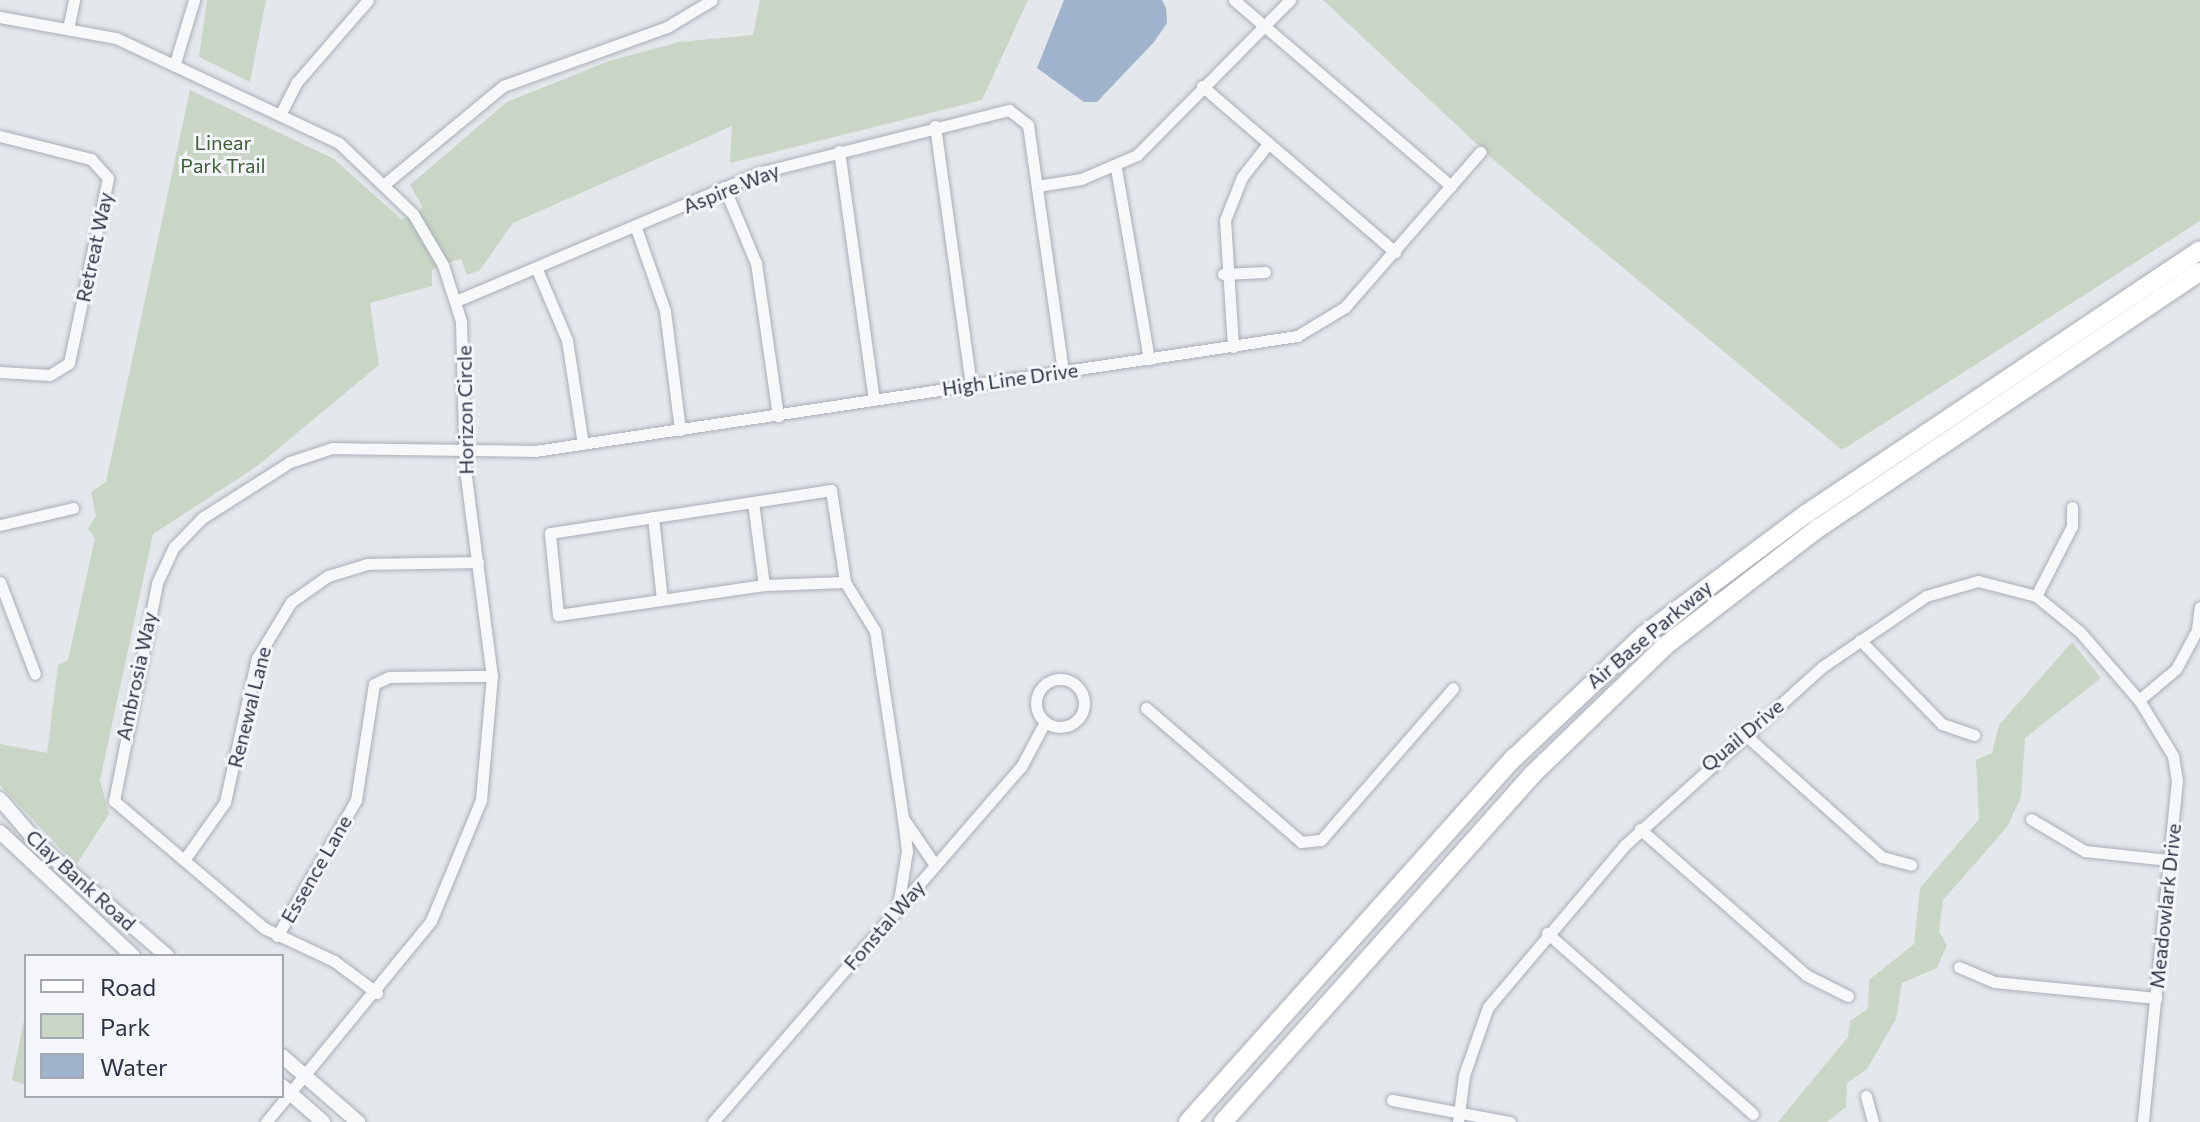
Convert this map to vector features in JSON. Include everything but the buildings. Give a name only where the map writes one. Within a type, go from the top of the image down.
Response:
[{"type":"main road","name":"Air Base Parkway","points":[[1188,1122],[1514,758],[1644,635],[1782,531],[2200,250]]},
{"type":"main road","name":"Air Base Parkway","points":[[1223,1122],[1533,774],[1665,646],[1817,529],[2200,272]]},
{"type":"street","points":[[69,24],[74,0]]},
{"type":"street","points":[[175,63],[194,0]]},
{"type":"street","points":[[281,113],[297,82],[368,0]]},
{"type":"street","points":[[387,182],[503,86],[667,27],[712,0]]},
{"type":"street","points":[[1234,0],[1451,186]]},
{"type":"street","points":[[1063,371],[1037,186],[1116,168],[1149,145],[1202,86],[1266,28],[1290,0]]},
{"type":"street","name":"Horizon Circle","points":[[0,17],[69,24],[175,63],[339,143],[387,182],[413,214],[443,265],[456,301],[466,363],[464,451],[492,676],[486,778],[466,849],[431,921],[377,993],[305,1076],[286,1089]]},
{"type":"street","points":[[1202,86],[1395,252]]},
{"type":"street","name":"Aspire Way","points":[[456,301],[538,272],[724,187],[839,151],[935,126],[1018,112],[1028,125],[1037,186]]},
{"type":"street","points":[[935,126],[971,384]]},
{"type":"street","name":"Retreat Way","points":[[0,136],[91,159],[108,178],[69,363],[50,375],[0,372]]},
{"type":"street","points":[[1233,347],[1223,274],[1230,199],[1268,144]]},
{"type":"street","points":[[839,151],[874,399]]},
{"type":"street","name":"High Line Drive","points":[[464,451],[583,444],[1297,336],[1331,319],[1395,252],[1480,152]]},
{"type":"street","points":[[1116,168],[1149,359]]},
{"type":"street","points":[[724,187],[756,263],[778,416]]},
{"type":"street","points":[[636,228],[665,311],[680,430]]},
{"type":"street","points":[[538,272],[569,348],[583,444]]},
{"type":"street","points":[[1223,274],[1265,272]]},
{"type":"street","name":"Ambrosia Way","points":[[377,993],[334,961],[277,936],[116,805],[112,791],[169,555],[211,512],[311,453],[464,451]]},
{"type":"street","points":[[845,582],[764,585],[558,615],[550,533],[831,490],[845,582],[875,631],[907,851],[898,908]]},
{"type":"street","points":[[753,502],[764,585]]},
{"type":"street","points":[[2036,596],[2072,526],[2072,507]]},
{"type":"street","points":[[0,525],[73,508]]},
{"type":"street","points":[[653,517],[662,600]]},
{"type":"street","name":"Renewal Lane","points":[[184,860],[225,802],[257,658],[291,602],[328,576],[367,564],[478,562]]},
{"type":"street","points":[[0,582],[35,674]]},
{"type":"street","name":"Quail Drive","points":[[1458,1122],[1459,1107],[1488,1007],[1547,933],[1640,829],[1742,732],[1860,640],[1954,584],[2002,583],[2036,596],[2139,700]]},
{"type":"street","points":[[2139,700],[2176,669],[2197,630],[2200,607]]},
{"type":"street","points":[[1860,640],[1942,724],[1974,735]]},
{"type":"street","name":"Essence Lane","points":[[277,936],[356,800],[374,684],[389,677],[492,676]]},
{"type":"street","points":[[1062,679],[1074,684],[1084,702],[1080,715],[1064,726],[1045,722],[1036,704],[1043,686],[1062,679]]},
{"type":"street","points":[[1146,708],[1301,842],[1321,840],[1453,688]]},
{"type":"street","name":"Meadowlark Drive","points":[[2139,700],[2173,756],[2169,860],[2143,1122]]},
{"type":"street","name":"Fonstal Way","points":[[713,1122],[1021,767],[1045,722]]},
{"type":"street","points":[[1742,732],[1882,857],[1911,865]]},
{"type":"street","name":"Clay Bank Road","points":[[0,799],[42,848],[165,954]]},
{"type":"street","points":[[903,818],[935,865]]},
{"type":"street","points":[[2031,819],[2085,851],[2169,860]]},
{"type":"street","points":[[1640,829],[1806,975],[1848,996]]},
{"type":"street","name":"Clay Bank Road","points":[[0,832],[131,954]]},
{"type":"street","points":[[1547,933],[1753,1114]]},
{"type":"street","points":[[1959,967],[1994,982],[2156,998]]},
{"type":"street","points":[[284,1058],[358,1122]]},
{"type":"street","points":[[286,1089],[323,1122]]},
{"type":"street","points":[[1866,1096],[1873,1122]]},
{"type":"street","name":"Horizon Circle","points":[[266,1122],[281,1098]]},
{"type":"street","points":[[1392,1100],[1459,1107],[1510,1122]]},
{"type":"green space","name":"Linear Park Trail","points":[[207,0],[266,0],[250,82],[199,57]]},
{"type":"green space","points":[[760,0],[1028,0],[982,100],[730,163],[732,126],[513,223],[480,270],[467,275],[461,259],[454,261],[432,270],[432,286],[370,303],[379,365],[256,467],[153,534],[100,780],[109,814],[76,865],[0,785],[0,744],[47,753],[58,665],[68,660],[95,538],[88,529],[96,516],[91,492],[106,482],[190,90],[334,159],[402,220],[423,208],[410,185],[507,102],[609,61],[679,42],[753,35]]},
{"type":"green space","points":[[1323,0],[2200,0],[2200,221],[1842,450],[1495,161]]},
{"type":"green space","points":[[2072,642],[2101,678],[2025,738],[2021,797],[2007,827],[1943,900],[1939,931],[1947,945],[1937,968],[1902,983],[1896,1019],[1867,1069],[1847,1083],[1846,1107],[1827,1122],[1778,1122],[1848,1037],[1850,1021],[1868,1009],[1869,980],[1914,944],[1920,888],[1979,819],[1976,760],[1992,753],[1999,725]]},
{"type":"green space","points":[[24,1020],[24,1084],[12,1080]]},
{"type":"water","points":[[1064,0],[1162,0],[1166,8],[1167,23],[1154,42],[1097,102],[1084,102],[1037,68]]}]
